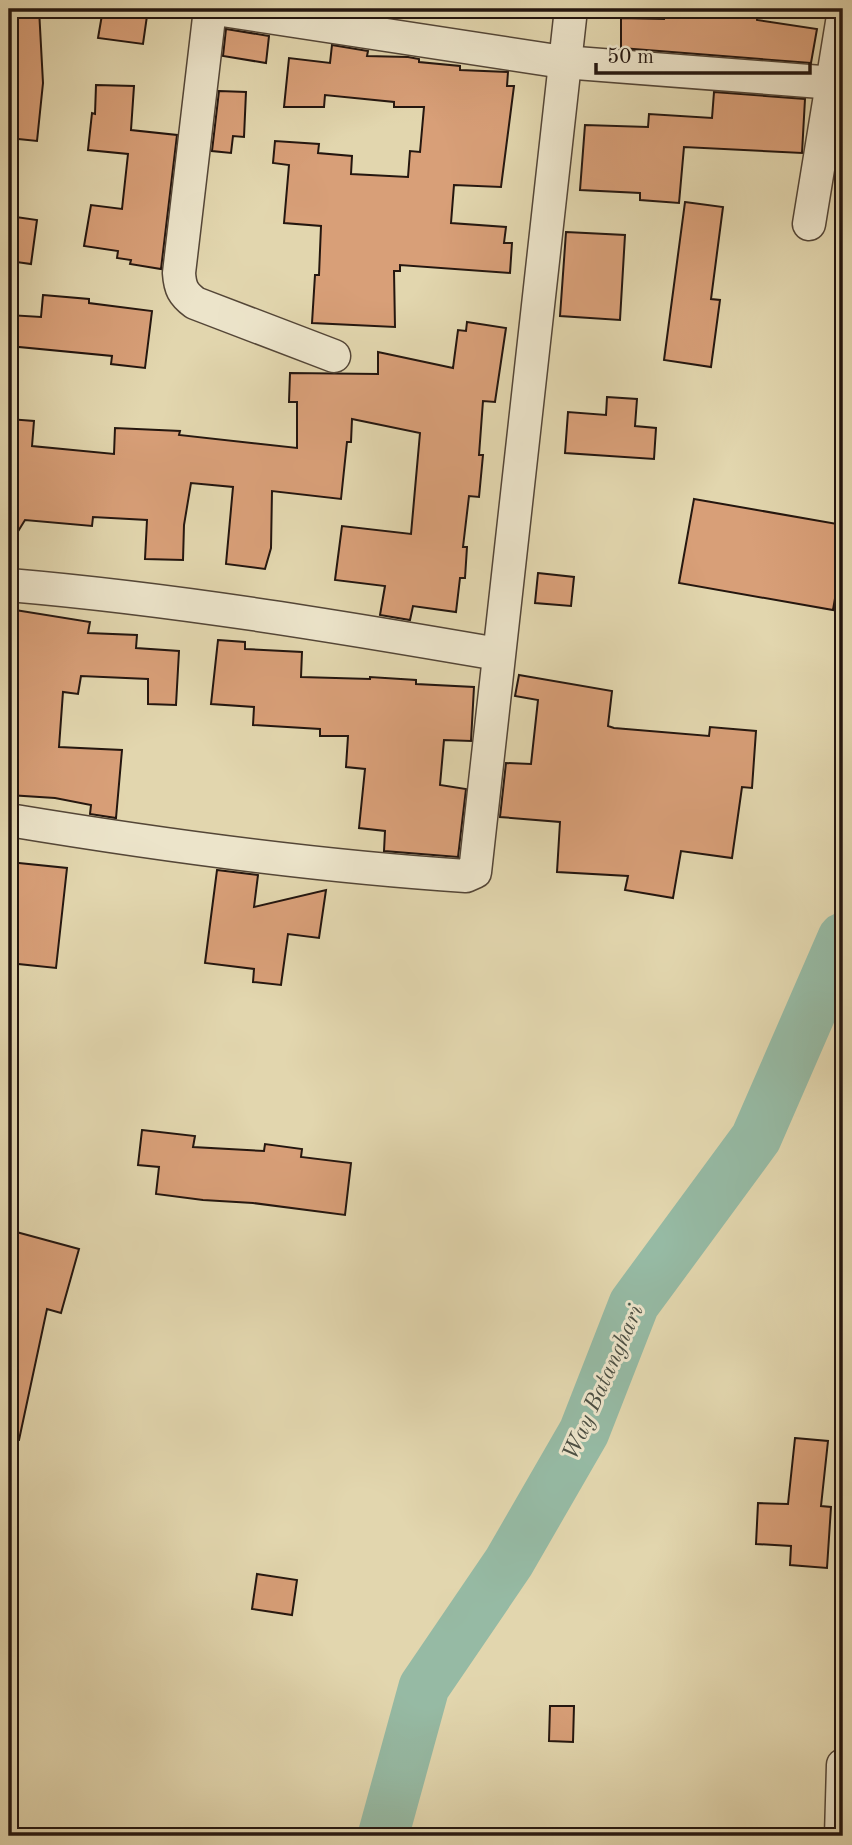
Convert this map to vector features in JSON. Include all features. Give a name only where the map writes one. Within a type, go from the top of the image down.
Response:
[{"type":"street","points":[[210,9],[179,273],[180,288],[195,303],[334,356]]},
{"type":"street","points":[[216,9],[563,62],[834,83]]},
{"type":"street","points":[[9,820],[377,869],[471,875],[475,870],[571,9]]},
{"type":"street","points":[[810,224],[843,16]]},
{"type":"street","points":[[9,584],[218,609],[498,654]]},
{"type":"street","points":[[841,1836],[843,1765]]},
{"type":"building","points":[[9,9],[39,9],[43,83],[37,141],[9,138]]},
{"type":"building","points":[[103,9],[148,9],[143,44],[98,38]]},
{"type":"building","points":[[664,9],[715,9],[757,15],[757,20],[817,29],[811,63],[621,48],[621,18],[664,19]]},
{"type":"building","points":[[226,29],[269,36],[266,63],[223,56]]},
{"type":"building","points":[[332,45],[368,51],[367,56],[408,57],[419,59],[419,62],[460,66],[460,70],[508,72],[507,86],[514,86],[501,187],[454,185],[451,223],[506,227],[504,243],[512,243],[510,273],[400,265],[400,271],[394,271],[395,327],[312,323],[315,275],[319,275],[321,226],[284,223],[289,165],[273,163],[275,141],[319,144],[318,153],[352,156],[351,174],[408,177],[410,151],[420,152],[424,107],[394,107],[394,102],[325,95],[324,107],[284,107],[289,58],[330,63]]},
{"type":"building","points":[[96,85],[134,86],[131,130],[177,135],[161,269],[130,264],[131,260],[117,258],[118,251],[84,246],[91,205],[122,209],[128,154],[88,150],[92,113],[95,114]]},
{"type":"building","points":[[219,91],[246,92],[244,137],[233,136],[231,153],[212,151]]},
{"type":"building","points":[[714,92],[805,99],[802,153],[684,147],[679,203],[640,200],[640,193],[580,190],[585,125],[648,127],[649,114],[712,118]]},
{"type":"building","points":[[685,202],[723,207],[711,299],[720,300],[711,367],[664,360]]},
{"type":"building","points":[[9,216],[37,220],[31,264],[9,261]]},
{"type":"building","points":[[566,232],[625,235],[620,320],[560,316]]},
{"type":"building","points":[[43,295],[89,299],[89,303],[152,311],[145,368],[111,364],[112,356],[9,346],[9,315],[41,317]]},
{"type":"building","points":[[467,322],[506,328],[495,402],[483,401],[479,455],[483,455],[479,497],[469,496],[463,547],[467,547],[465,578],[460,578],[456,612],[413,606],[410,620],[380,615],[385,586],[335,580],[342,526],[411,534],[420,433],[352,419],[351,442],[347,442],[341,499],[272,491],[271,548],[265,569],[226,564],[233,487],[191,483],[184,525],[183,560],[145,559],[147,520],[93,517],[92,526],[25,520],[9,546],[9,419],[34,421],[32,446],[114,454],[115,428],[180,431],[179,435],[297,448],[297,402],[289,402],[290,373],[378,374],[378,352],[453,368],[458,330],[466,331]]},
{"type":"building","points":[[607,397],[637,399],[635,426],[656,428],[654,459],[565,453],[568,412],[606,415]]},
{"type":"building","points":[[694,499],[843,525],[843,552],[833,610],[679,583]]},
{"type":"building","points":[[538,573],[574,577],[571,606],[535,603]]},
{"type":"building","points":[[9,609],[90,622],[88,633],[137,635],[136,648],[179,651],[176,705],[148,704],[148,679],[81,676],[78,694],[63,692],[59,747],[122,750],[116,818],[90,814],[91,805],[55,798],[9,795],[14,717],[9,716]]},
{"type":"building","points":[[218,640],[245,642],[245,649],[302,652],[301,677],[370,677],[416,680],[416,684],[474,687],[471,741],[444,740],[440,785],[466,789],[458,857],[384,851],[385,831],[359,828],[365,769],[346,767],[348,736],[320,736],[320,729],[253,725],[254,707],[211,704]]},
{"type":"building","points":[[519,675],[612,691],[608,726],[614,728],[709,736],[710,727],[756,731],[752,788],[742,787],[732,858],[681,851],[673,898],[625,890],[628,876],[557,872],[560,822],[500,817],[506,763],[531,764],[538,700],[515,696]]},
{"type":"building","points":[[9,862],[67,868],[56,968],[9,963]]},
{"type":"building","points":[[217,870],[258,875],[254,907],[326,890],[319,938],[288,934],[281,985],[253,982],[254,969],[205,963]]},
{"type":"building","points":[[142,1130],[195,1136],[193,1147],[264,1151],[265,1144],[302,1149],[301,1157],[351,1163],[345,1215],[156,1194],[159,1167],[138,1165]]},
{"type":"building","points":[[9,1230],[79,1249],[61,1313],[47,1309],[19,1440],[9,1439]]},
{"type":"building","points":[[795,1438],[828,1441],[821,1506],[831,1507],[827,1568],[790,1565],[791,1546],[756,1544],[758,1503],[788,1504]]},
{"type":"building","points":[[257,1574],[297,1580],[292,1615],[252,1609]]},
{"type":"building","points":[[550,1706],[574,1706],[573,1742],[549,1741]]},
{"type":"waterway","name":"Way Batanghari","points":[[383,1836],[424,1687],[509,1562],[584,1432],[634,1304],[756,1138],[843,938]]}]
